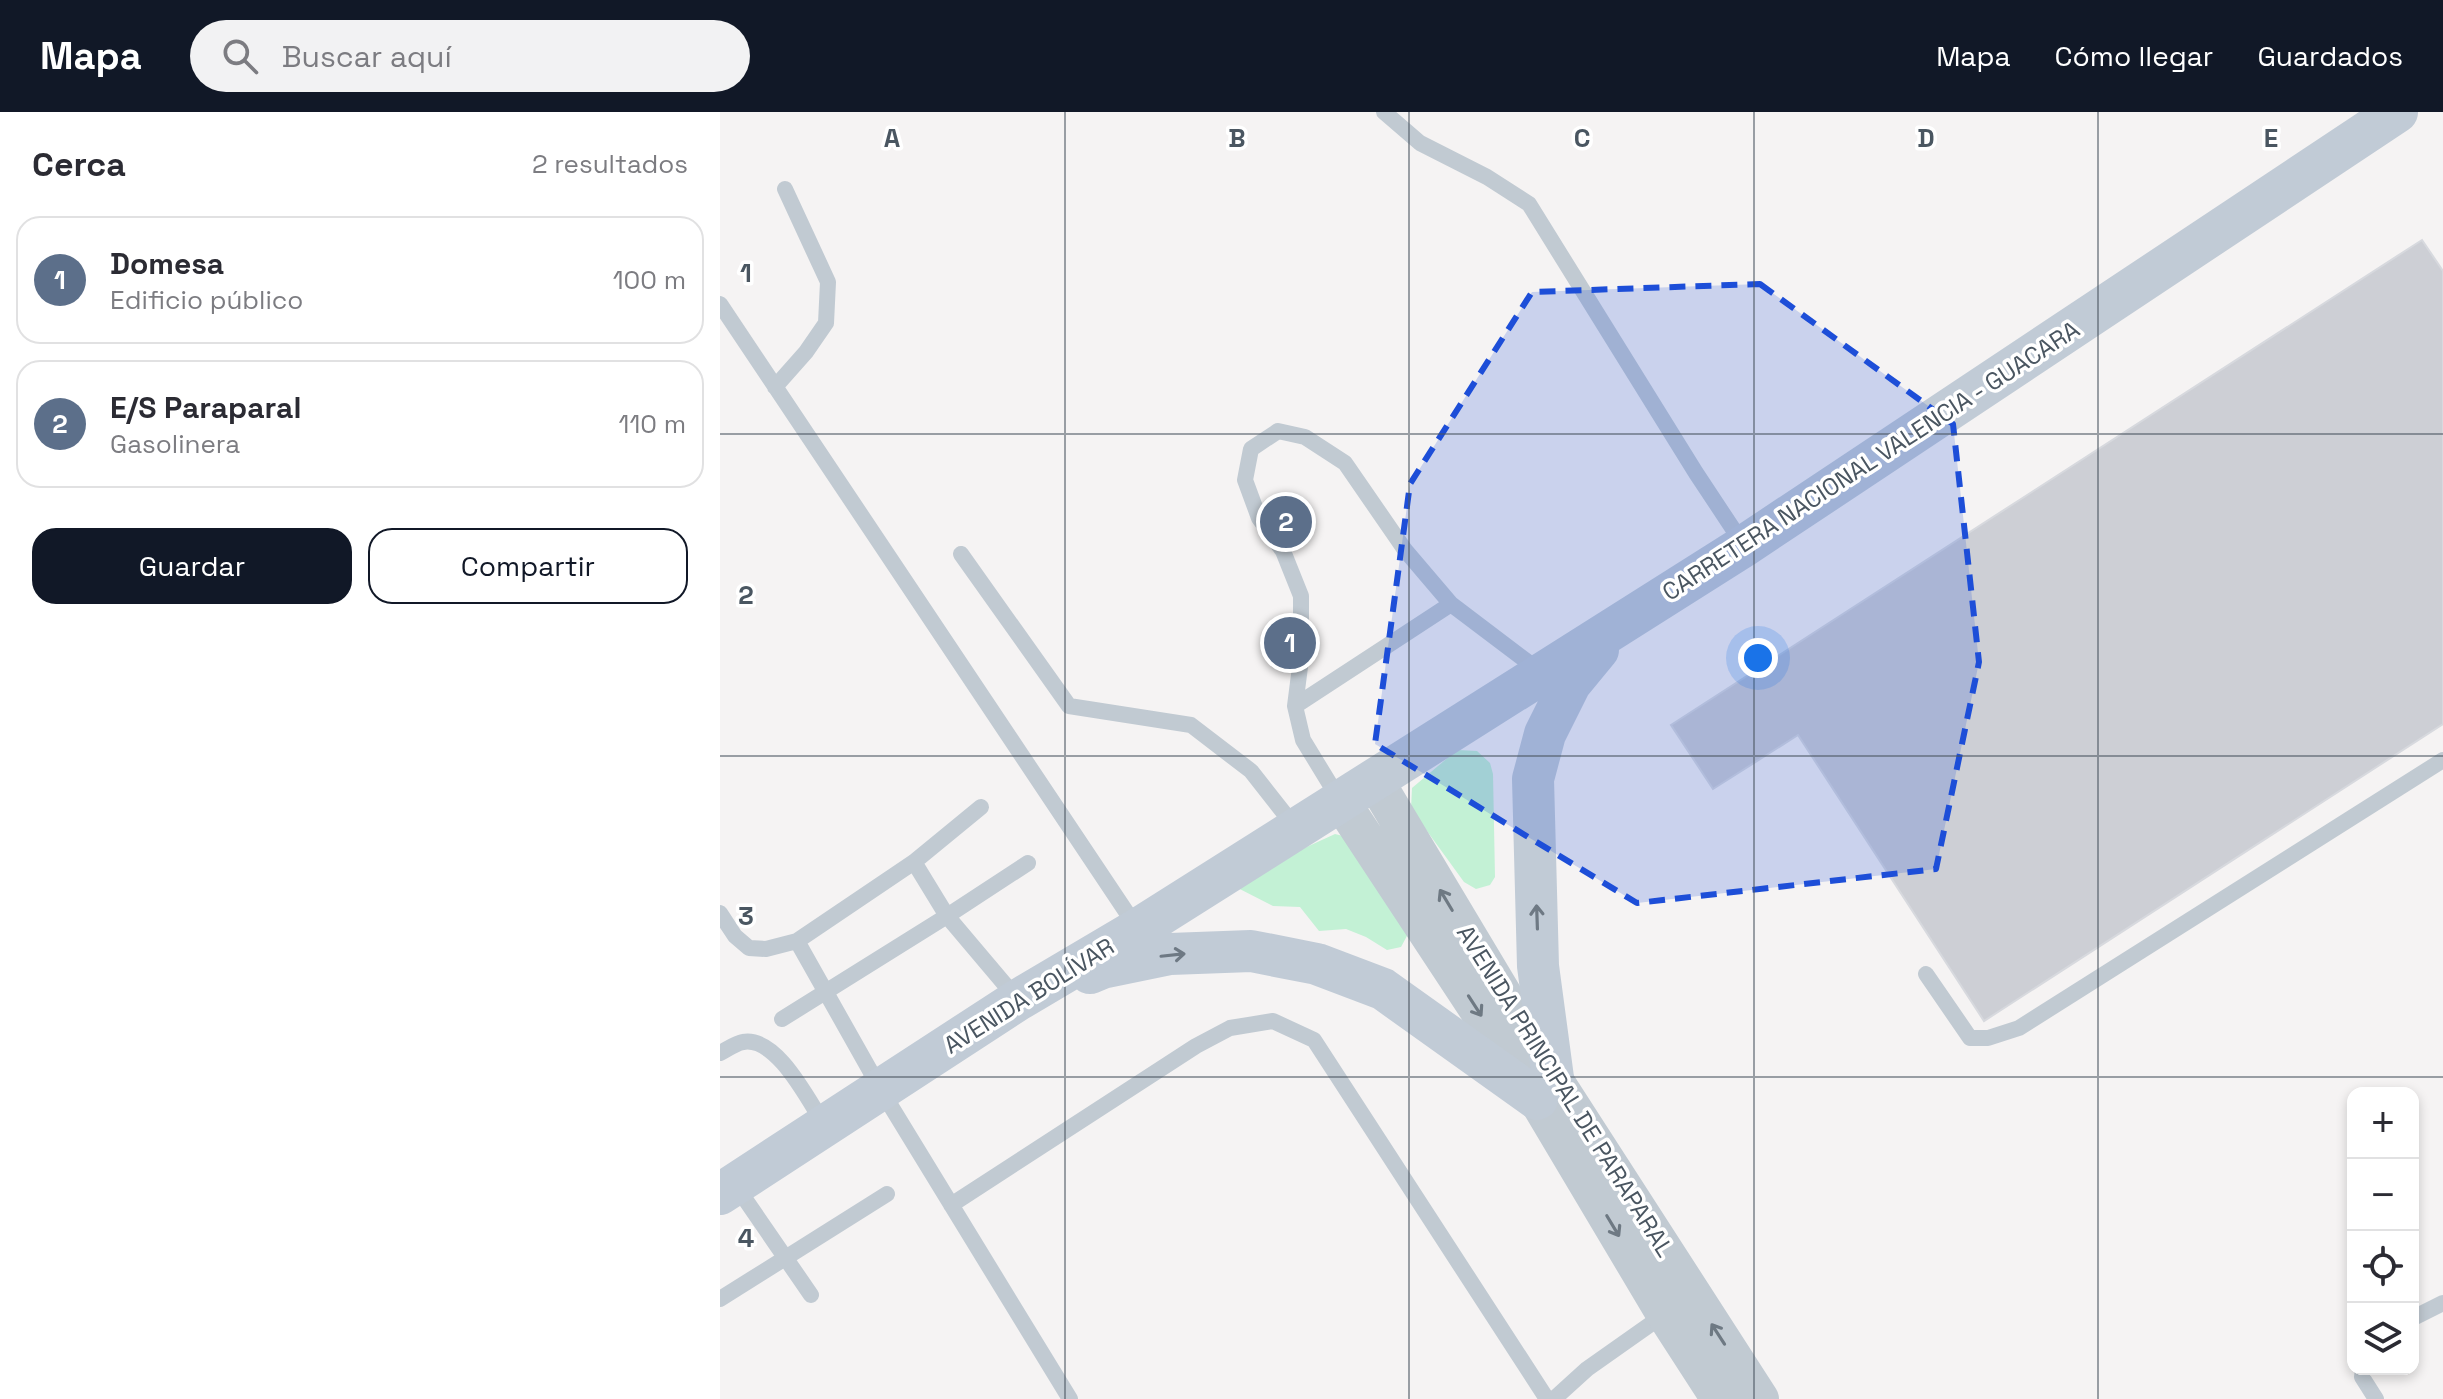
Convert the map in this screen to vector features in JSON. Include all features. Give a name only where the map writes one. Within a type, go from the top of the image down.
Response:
[{"type":"main road","name":"CARRETERA NACIONAL VALENCIA - GUACARA","points":[[1357,790],[1744,546],[2397,112]]},
{"type":"main road","points":[[1545,1088],[1533,779],[1545,734],[1570,684],[1615,629]]},
{"type":"main road","name":"AVENIDA BOLÍVAR","points":[[727,1190],[1018,1000],[1138,929],[1357,790]]},
{"type":"main road","points":[[1018,1000],[1102,968],[1129,962],[1170,954],[1251,951],[1317,964],[1383,989],[1545,1088]]},
{"type":"street","name":"AVENIDA PRINCIPAL DE PARAPARAL","points":[[1357,790],[1545,1088],[1760,1399]]},
{"type":"street","name":"AVENIDA PRINCIPAL DE PARAPARAL","points":[[1545,1088],[1665,1314],[1720,1399]]},
{"type":"lane","points":[[1384,112],[1420,143],[1487,177],[1529,204],[1744,546]]},
{"type":"lane","points":[[775,387],[806,352],[826,323],[828,282],[785,189]]},
{"type":"lane","points":[[720,304],[1138,929]]},
{"type":"lane","points":[[1357,790],[1303,740],[1295,706],[1301,659],[1301,596],[1283,551],[1259,518],[1245,480],[1251,449],[1278,431],[1305,437],[1345,463],[1405,550],[1451,604],[1543,674]]},
{"type":"lane","points":[[961,554],[1069,706],[1191,725],[1251,771],[1296,829]]},
{"type":"lane","points":[[1295,706],[1451,604]]},
{"type":"lane","points":[[1926,974],[1970,1038],[1988,1038],[2019,1028],[2443,760]]},
{"type":"lane","points":[[720,913],[735,936],[749,948],[766,949],[797,941],[914,862],[981,807]]},
{"type":"lane","points":[[914,862],[947,916],[1018,1000]]},
{"type":"lane","points":[[782,1019],[1028,863]]},
{"type":"lane","points":[[797,941],[881,1090],[1070,1399]]},
{"type":"lane","points":[[951,1205],[1196,1046],[1230,1028],[1273,1021],[1314,1040],[1547,1399]]},
{"type":"lane","points":[[720,1053],[742,1041],[764,1044],[779,1057],[825,1126]]},
{"type":"lane","points":[[727,1190],[786,1259],[811,1295]]},
{"type":"lane","points":[[720,1299],[887,1194]]},
{"type":"lane","points":[[2419,1315],[2443,1303]]},
{"type":"lane","points":[[1554,1399],[1587,1369],[1665,1314]]},
{"type":"lane","points":[[2362,1375],[2376,1399]]},
{"type":"highlighted area","points":[[1760,284],[1953,424],[1979,662],[1936,869],[1637,903],[1375,744],[1410,484],[1532,292]]},
{"type":"green space","points":[[1457,750],[1477,751],[1490,763],[1493,774],[1495,877],[1490,885],[1476,889],[1464,882],[1411,809],[1412,788]]},
{"type":"green space","points":[[1335,834],[1351,838],[1408,934],[1401,947],[1387,950],[1346,929],[1319,931],[1300,907],[1273,906],[1228,883]]},
{"type":"building","points":[[2422,240],[2443,271],[2443,724],[1984,1021],[1798,735],[1713,789],[1671,725]]},
{"type":"place","name":"E/S Paraparal","points":[[1286,522]]},
{"type":"place","name":"Domesa","points":[[1290,643]]}]
